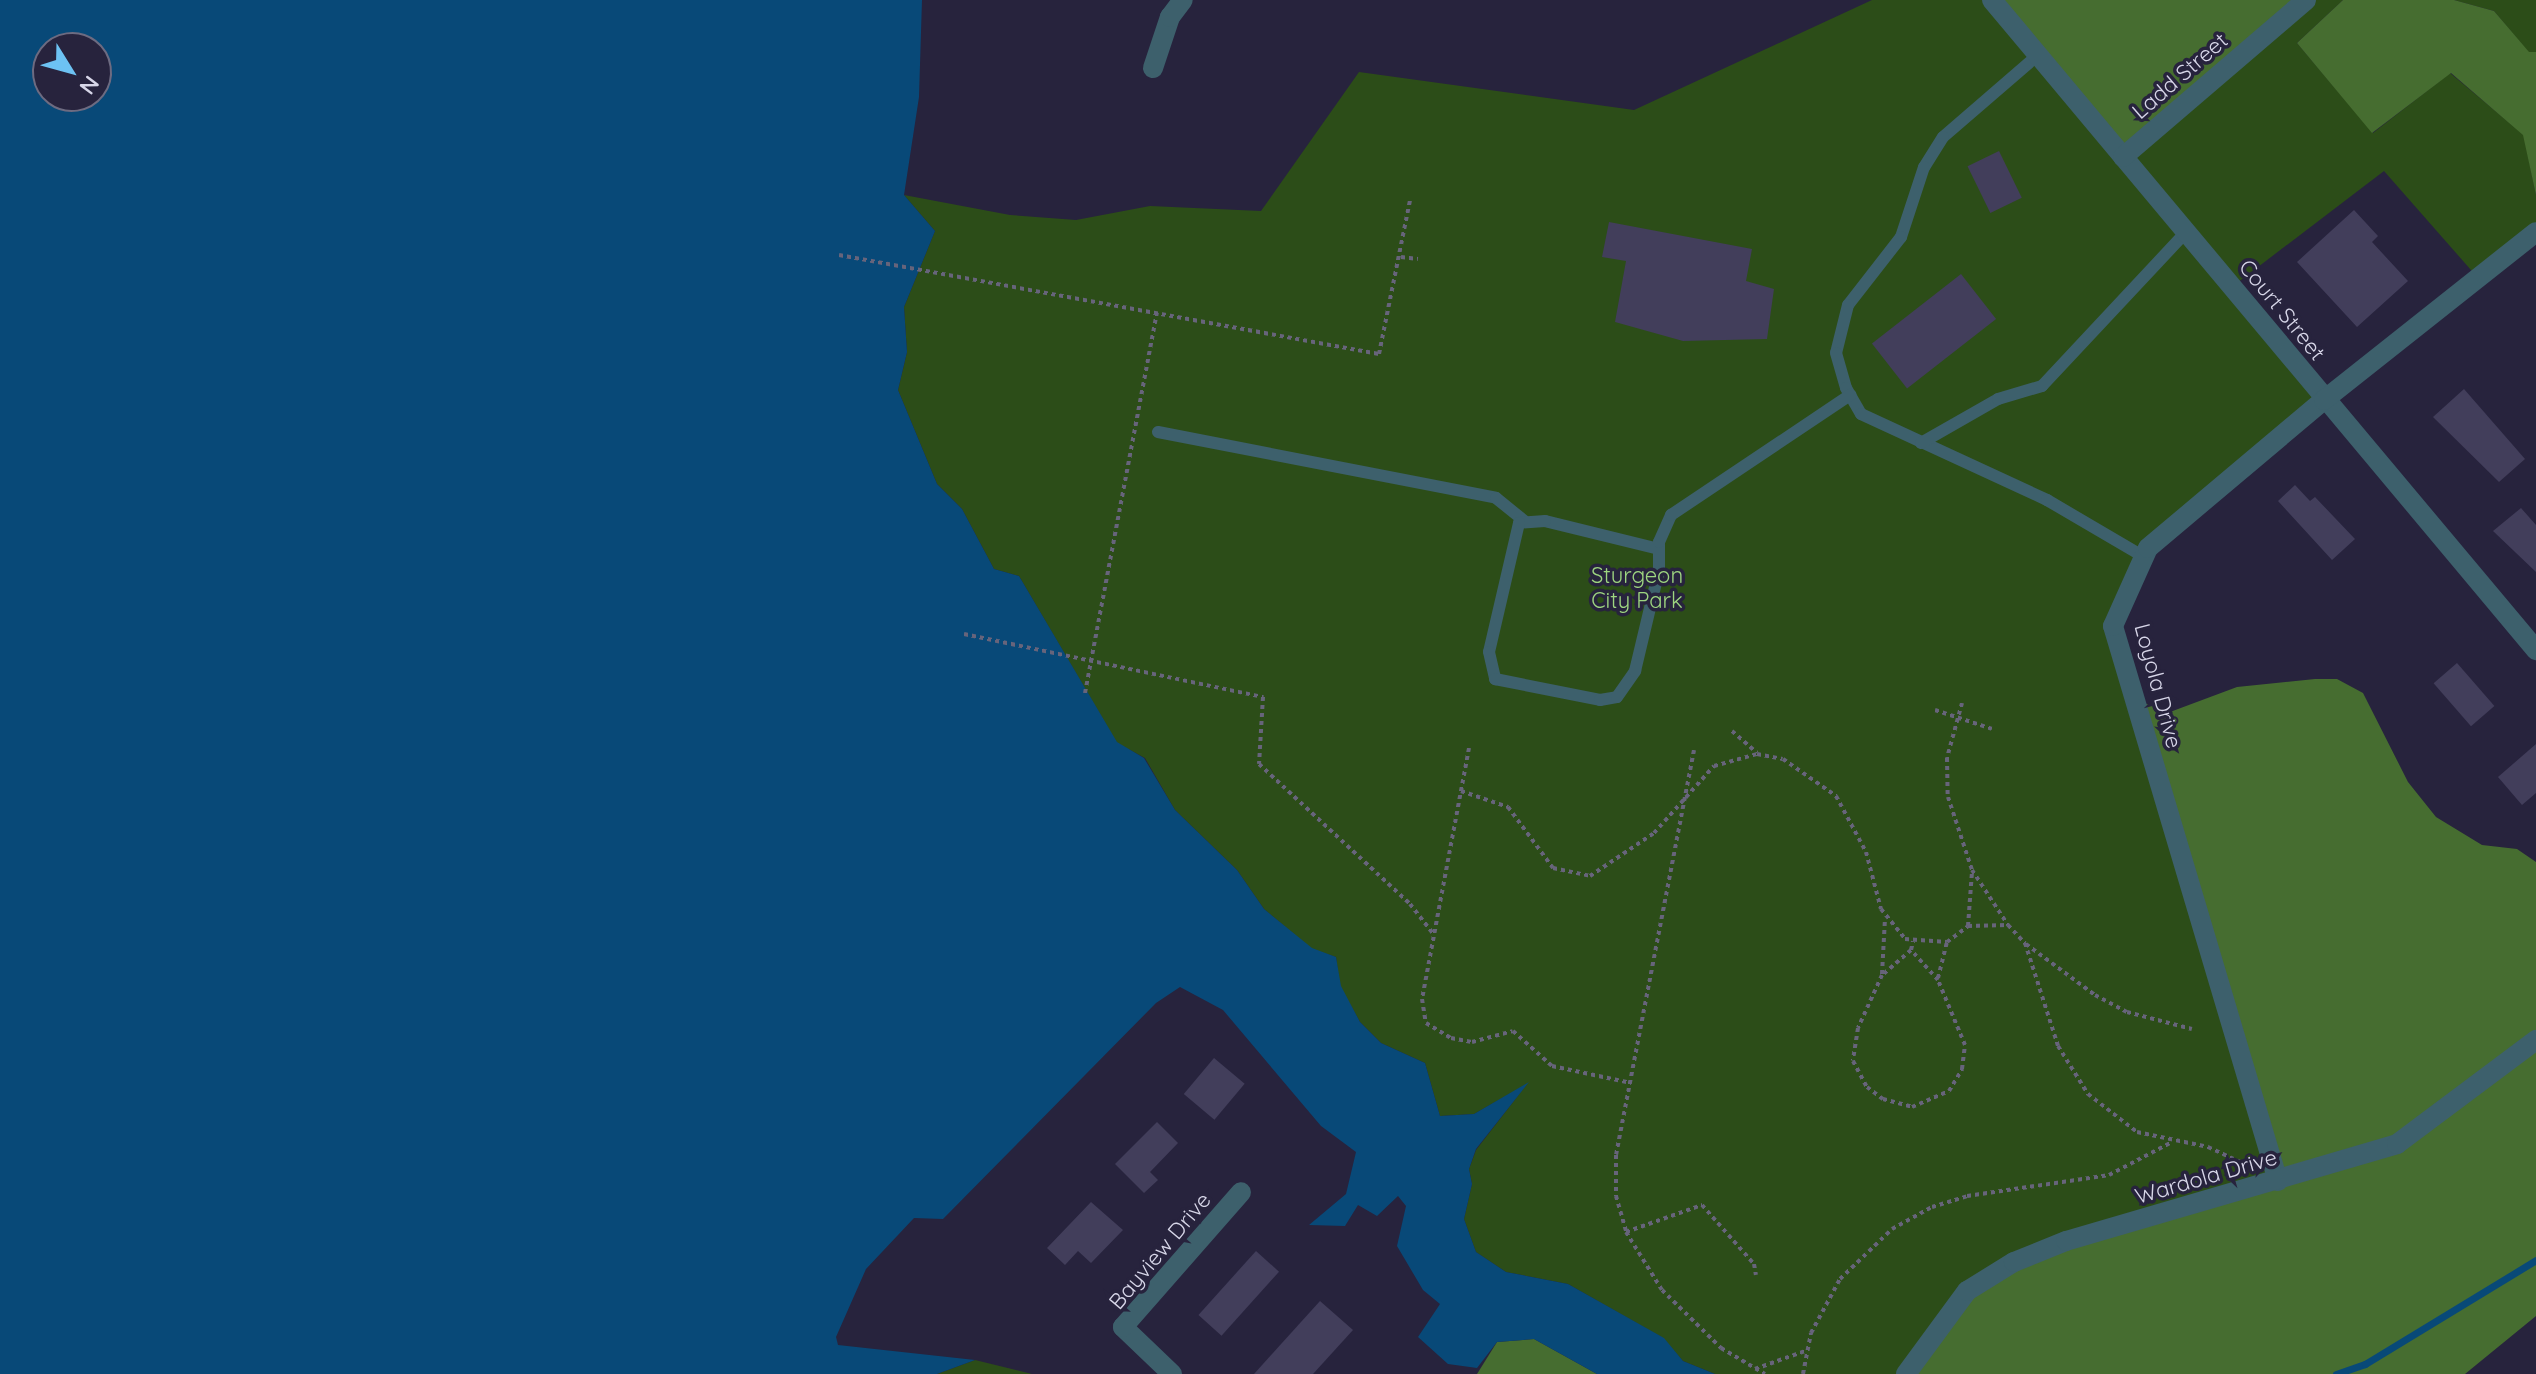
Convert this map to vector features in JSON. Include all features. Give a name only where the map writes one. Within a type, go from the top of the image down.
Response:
[{"type":"street","points":[[1153,68],[1170,17],[1183,0]]},
{"type":"street","name":"Court Street","points":[[1992,0],[2536,650]]},
{"type":"street","name":"Ladd Street","points":[[2123,157],[2306,0]]},
{"type":"street","name":"Loyola Drive","points":[[2278,1181],[2113,626],[2148,548],[2324,400],[2536,232]]},
{"type":"street","name":"Wardola Drive","points":[[1906,1374],[1967,1291],[2014,1262],[2066,1241],[2397,1144],[2536,1040]]},
{"type":"street","name":"Bayview Drive","points":[[1172,1374],[1123,1327],[1241,1192]]},
{"type":"lane","points":[[2038,55],[1943,137],[1924,167],[1901,237],[1848,305],[1836,353],[1850,395],[1861,414],[2047,500],[2144,557]]},
{"type":"lane","points":[[1921,443],[1998,399],[2042,386],[2187,231]]},
{"type":"lane","points":[[1524,521],[1513,536],[1489,652],[1495,679],[1600,700],[1617,697],[1635,671],[1659,549],[1671,515],[1850,395]]},
{"type":"lane","points":[[1158,432],[1496,498],[1524,521],[1545,521],[1659,549]]},
{"type":"path","points":[[839,255],[1379,354],[1410,200]]},
{"type":"path","points":[[1400,257],[1418,259]]},
{"type":"path","points":[[1085,693],[1157,313]]},
{"type":"path","points":[[964,634],[1263,697],[1265,705],[1256,757],[1264,769],[1410,904],[1434,935]]},
{"type":"path","points":[[1962,703],[1947,758],[1948,797],[1972,870],[2008,925],[2025,943],[2095,995],[2127,1012],[2192,1029]]},
{"type":"path","points":[[1935,710],[1992,729]]},
{"type":"path","points":[[1732,731],[1757,754],[1804,770],[1836,796],[1866,852],[1885,917],[1882,975],[1858,1028],[1853,1061],[1867,1087],[1883,1099],[1912,1107],[1949,1091],[1962,1069],[1965,1045],[1938,980],[1911,950]]},
{"type":"path","points":[[1469,748],[1422,1013],[1436,1032],[1472,1042],[1513,1031],[1552,1066],[1631,1083]]},
{"type":"path","points":[[1694,750],[1614,1176],[1626,1232],[1645,1265],[1699,1329],[1765,1374]]},
{"type":"path","points":[[1461,791],[1508,807],[1553,868],[1590,876],[1654,833],[1714,766],[1744,755],[1757,754]]},
{"type":"path","points":[[1968,926],[1972,870]]},
{"type":"path","points":[[1885,917],[1913,941],[1947,942],[1968,926],[2008,925]]},
{"type":"path","points":[[1882,975],[1911,950],[1913,941]]},
{"type":"path","points":[[1938,980],[1947,942]]},
{"type":"path","points":[[2025,943],[2072,1072],[2112,1115],[2137,1132],[2181,1144],[2208,1147],[2240,1162]]},
{"type":"path","points":[[1803,1372],[1805,1351],[1840,1279],[1892,1229],[1932,1207],[1967,1196],[2109,1175],[2172,1142]]},
{"type":"path","points":[[1626,1232],[1702,1205],[1754,1264],[1756,1275]]},
{"type":"path","points":[[1755,1369],[1795,1358],[1805,1351]]},
{"type":"green space","name":"Sturgeon City Park","points":[[1872,0],[2343,0],[2297,43],[2373,133],[2450,73],[2524,135],[2536,195],[2536,232],[2478,278],[2384,171],[2233,286],[2324,400],[2149,548],[2113,625],[2278,1181],[1906,1374],[1715,1374],[1683,1361],[1663,1338],[1568,1284],[1506,1272],[1476,1252],[1464,1219],[1472,1184],[1469,1169],[1476,1150],[1527,1084],[1474,1114],[1440,1116],[1425,1063],[1381,1043],[1360,1022],[1340,986],[1336,957],[1312,949],[1264,909],[1237,870],[1175,810],[1145,758],[1117,743],[1019,576],[994,569],[962,509],[937,484],[898,390],[907,352],[904,307],[935,231],[904,195],[1010,215],[1076,220],[1150,206],[1261,211],[1359,72],[1634,110]]},
{"type":"green space","points":[[1992,0],[2306,0],[2123,157]]},
{"type":"green space","points":[[2343,0],[2454,0],[2494,11],[2529,52],[2536,52],[2536,195],[2523,135],[2451,73],[2372,133],[2297,43]]},
{"type":"green space","points":[[2454,0],[2536,0],[2536,52],[2529,53],[2494,11]]},
{"type":"green space","points":[[2337,679],[2363,693],[2408,782],[2436,817],[2482,845],[2517,849],[2536,862],[2536,1316],[2465,1374],[1906,1374],[1943,1318],[2014,1262],[2278,1181],[2135,700],[2170,712],[2237,687]]},
{"type":"green space","points":[[1534,1339],[1597,1374],[1477,1374],[1497,1342]]},
{"type":"green space","points":[[975,1360],[1032,1374],[937,1374]]},
{"type":"water","points":[[0,0],[922,0],[919,97],[904,195],[935,231],[904,307],[907,352],[898,390],[937,484],[962,509],[994,569],[1019,576],[1117,742],[1144,758],[1175,810],[1237,870],[1264,909],[1312,948],[1336,957],[1341,986],[1360,1022],[1381,1043],[1425,1063],[1440,1116],[1474,1114],[1529,1082],[1476,1149],[1469,1169],[1472,1184],[1464,1219],[1476,1252],[1506,1272],[1568,1284],[1664,1338],[1683,1361],[1715,1374],[1597,1374],[1534,1339],[1497,1342],[1477,1368],[1448,1364],[1418,1337],[1440,1304],[1423,1290],[1397,1246],[1406,1206],[1398,1196],[1377,1216],[1358,1205],[1345,1226],[1309,1225],[1346,1194],[1356,1152],[1321,1126],[1223,1010],[1180,987],[1156,1003],[943,1219],[914,1218],[866,1269],[836,1337],[838,1345],[975,1360],[937,1374],[0,1374]]},
{"type":"building","points":[[1999,151],[2022,198],[1990,213],[1968,166]]},
{"type":"building","points":[[2354,210],[2378,236],[2372,242],[2408,281],[2357,327],[2297,262]]},
{"type":"building","points":[[1609,222],[1752,249],[1746,281],[1774,289],[1767,339],[1683,341],[1615,322],[1626,261],[1602,257]]},
{"type":"building","points":[[1961,274],[1996,319],[1907,388],[1872,344]]},
{"type":"building","points":[[2464,389],[2525,459],[2499,482],[2433,417]]},
{"type":"building","points":[[2295,485],[2310,501],[2315,497],[2355,539],[2332,560],[2278,501]]},
{"type":"building","points":[[2521,508],[2536,525],[2536,572],[2493,531]]},
{"type":"building","points":[[2457,663],[2494,706],[2471,726],[2434,683]]},
{"type":"building","points":[[2536,744],[2536,793],[2522,805],[2498,777]]},
{"type":"building","points":[[1214,1058],[1245,1084],[1214,1120],[1184,1094]]},
{"type":"building","points":[[1157,1122],[1178,1143],[1150,1172],[1158,1180],[1144,1193],[1115,1164]]},
{"type":"building","points":[[1091,1202],[1123,1230],[1091,1263],[1078,1251],[1065,1265],[1047,1248]]},
{"type":"building","points":[[1256,1251],[1279,1272],[1221,1336],[1198,1315]]},
{"type":"building","points":[[1320,1301],[1353,1330],[1313,1374],[1254,1374]]},
{"type":"waterway","points":[[2336,1374],[2365,1364],[2536,1260]]}]
